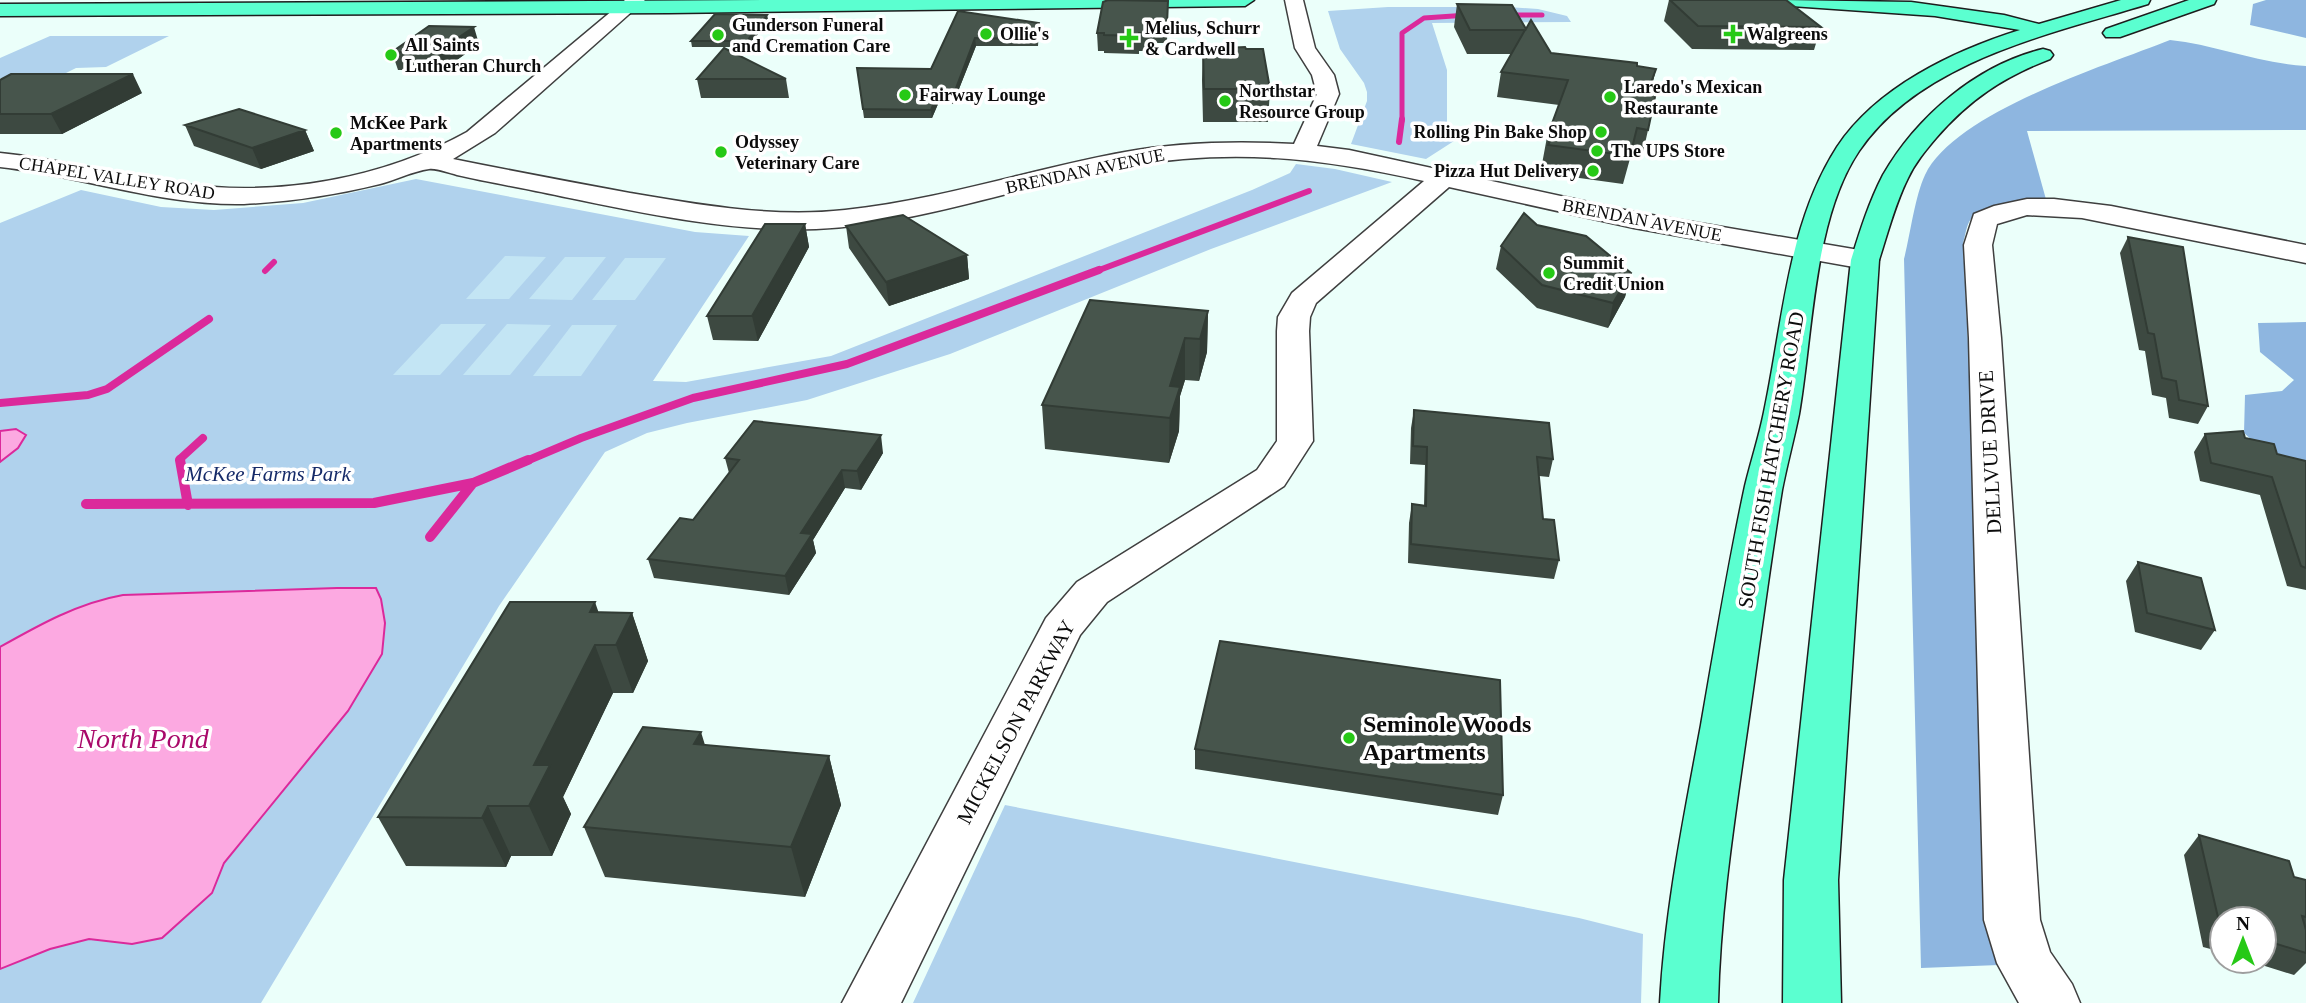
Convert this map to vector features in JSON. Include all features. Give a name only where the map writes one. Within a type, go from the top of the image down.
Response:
[{"type":"main road","points":[[0,10],[1245,0]]},
{"type":"main road","points":[[1768,0],[1908,21],[1972,40]]},
{"type":"main road","points":[[1791,0],[1889,5],[1972,15],[2025,24],[2066,45],[1973,86],[1936,122],[1901,166],[1882,206],[1865,260],[1811,880],[1812,1003]]},
{"type":"main road","points":[[2097,38],[2207,0]]},
{"type":"main road","points":[[1972,15],[2044,13],[2132,3]]},
{"type":"main road","name":"SOUTH FISH HATCHERY ROAD","points":[[1689,1003],[1690,947],[1707,825],[1765,484],[1781,415],[1809,251],[1827,194],[1849,148],[1902,96],[1947,67],[1972,40],[2039,32],[2132,3]]},
{"type":"main road","points":[[1853,5],[2008,30],[2039,32]]},
{"type":"street","points":[[1294,0],[1305,48],[1328,84],[1328,94],[1303,151]]},
{"type":"street","name":"CHAPEL VALLEY ROAD","points":[[0,160],[86,171],[174,191],[234,196],[319,188],[380,176],[451,151],[485,129],[632,4]]},
{"type":"street","name":"BRENDAN AVENUE","points":[[428,161],[708,215],[797,221],[903,212],[1125,159],[1166,153],[1252,148],[1303,151],[1349,157],[1634,220],[1865,260]]},
{"type":"street","name":"MICKELSON PARKWAY","points":[[871,1003],[1062,628],[1092,592],[1271,478],[1295,441],[1293,331],[1294,317],[1303,299],[1351,255],[1443,179]]},
{"type":"street","name":"DELLVUE DRIVE","points":[[2051,1003],[2025,963],[2012,920],[1986,351],[1978,245],[1984,220],[1994,214],[2024,208],[2078,210],[2306,254]]},
{"type":"green space","points":[[1388,7],[1538,9],[1567,16],[1571,22],[1432,23],[1447,70],[1447,131],[1454,141],[1426,159],[1351,144],[1367,101],[1367,92],[1364,83],[1340,49],[1328,11]]},
{"type":"green space","points":[[50,36],[169,36],[106,67],[76,68],[56,78],[0,78],[0,58]]},
{"type":"green space","name":"McKee Farms Park","points":[[1296,164],[1335,169],[1392,182],[1211,249],[950,354],[807,400],[647,433],[605,452],[499,606],[261,1003],[0,1003],[0,223],[81,190],[161,207],[214,210],[303,203],[416,179],[695,232],[749,236],[653,381],[686,382],[831,356],[1252,190],[1290,173]]},
{"type":"green space","points":[[1005,805],[1579,918],[1643,934],[1641,1003],[913,1003]]},
{"type":"shaded area","points":[[2266,0],[2306,0],[2306,38],[2250,25],[2253,4]]},
{"type":"shaded area","points":[[2170,40],[2306,66],[2306,130],[2027,131],[2047,203],[1993,207],[1975,215],[1969,222],[1963,243],[1999,965],[1921,968],[1904,259],[1918,194],[1925,175],[1941,152],[1967,131],[1999,111],[2072,78]]},
{"type":"shaded area","points":[[505,256],[546,257],[509,299],[466,299]]},
{"type":"shaded area","points":[[565,257],[606,257],[572,300],[529,299]]},
{"type":"shaded area","points":[[625,258],[666,258],[635,300],[592,300]]},
{"type":"shaded area","points":[[2306,322],[2306,469],[2264,451],[2244,433],[2245,395],[2282,391],[2294,380],[2260,352],[2258,323]]},
{"type":"shaded area","points":[[441,324],[486,324],[440,375],[393,375]]},
{"type":"shaded area","points":[[507,324],[551,325],[510,375],[463,375]]},
{"type":"shaded area","points":[[572,325],[617,325],[581,376],[533,376]]},
{"type":"water","points":[[16,429],[26,435],[18,448],[0,462],[0,431]]},
{"type":"water","name":"North Pond","points":[[376,588],[381,599],[385,623],[382,654],[348,711],[224,863],[212,893],[162,938],[132,944],[89,939],[50,949],[0,969],[0,647],[75,609],[123,595]]},
{"type":"building","points":[[1670,0],[1786,0],[1821,27],[1698,26]]},
{"type":"building","points":[[1168,1],[1167,25],[1147,25],[1146,33],[1139,33],[1139,36],[1097,33],[1103,2]]},
{"type":"building","points":[[1457,4],[1512,5],[1526,29],[1531,20],[1551,53],[1637,63],[1637,66],[1656,69],[1648,91],[1656,92],[1648,130],[1637,128],[1630,156],[1548,145],[1552,137],[1547,137],[1568,80],[1501,72],[1525,30],[1470,30]]},
{"type":"building","points":[[958,11],[1039,23],[1037,39],[975,38],[953,96],[937,95],[931,110],[863,109],[857,68],[931,69]]},
{"type":"building","points":[[715,14],[767,15],[747,41],[691,41]]},
{"type":"building","points":[[429,26],[474,27],[437,52],[392,52]]},
{"type":"building","points":[[724,48],[786,79],[697,79]]},
{"type":"building","points":[[1203,49],[1263,49],[1270,89],[1204,89]]},
{"type":"building","points":[[11,74],[133,74],[51,114],[0,114],[0,80]]},
{"type":"building","points":[[239,109],[305,130],[252,148],[185,125]]},
{"type":"building","points":[[1524,213],[1537,225],[1586,236],[1631,273],[1613,303],[1542,285],[1501,246]]},
{"type":"building","points":[[903,215],[967,255],[886,282],[846,226]]},
{"type":"building","points":[[765,224],[805,224],[752,316],[707,316]]},
{"type":"building","points":[[2128,237],[2183,247],[2208,406],[2179,400],[2176,381],[2162,378],[2154,334],[2148,333]]},
{"type":"building","points":[[1090,300],[1208,311],[1200,339],[1185,338],[1170,386],[1180,387],[1170,418],[1042,405]]},
{"type":"building","points":[[1414,410],[1549,423],[1553,459],[1537,457],[1543,519],[1554,520],[1559,560],[1411,544],[1412,504],[1426,506],[1427,447],[1413,446]]},
{"type":"building","points":[[754,421],[881,435],[857,471],[842,470],[801,533],[812,534],[785,576],[648,559],[680,518],[693,520],[739,460],[725,458]]},
{"type":"building","points":[[2243,431],[2245,438],[2274,444],[2277,454],[2306,461],[2306,568],[2301,566],[2272,477],[2211,463],[2205,434]]},
{"type":"building","points":[[2138,562],[2201,578],[2215,630],[2147,613]]},
{"type":"building","points":[[510,602],[595,602],[590,612],[632,613],[616,645],[595,645],[534,765],[550,765],[529,806],[488,806],[482,818],[378,817]]},
{"type":"building","name":"Seminole Woods Apartments","points":[[1220,641],[1500,680],[1503,795],[1195,749]]},
{"type":"building","points":[[643,727],[701,732],[694,744],[829,756],[791,847],[584,827]]},
{"type":"building","points":[[2199,835],[2289,861],[2294,877],[2306,880],[2306,917],[2302,916],[2306,930],[2306,953],[2278,944],[2278,905],[2215,905]]},
{"type":"waterway","points":[[1402,119],[1402,33],[1424,18],[1468,15]]},
{"type":"waterway","points":[[1507,15],[1542,15]]},
{"type":"waterway","points":[[1399,142],[1402,119]]},
{"type":"waterway","points":[[1094,272],[1309,191]]},
{"type":"waterway","points":[[265,271],[274,262]]},
{"type":"waterway","points":[[524,462],[581,438],[693,398],[847,364],[1099,270]]},
{"type":"waterway","points":[[0,403],[88,395],[107,389],[209,319]]},
{"type":"waterway","points":[[180,460],[203,438]]},
{"type":"waterway","points":[[180,460],[188,504]]},
{"type":"waterway","points":[[473,483],[528,460]]},
{"type":"waterway","points":[[188,504],[374,503],[473,483]]},
{"type":"waterway","points":[[430,537],[473,483]]},
{"type":"waterway","points":[[86,504],[188,504]]},
{"type":"place","name":"Ollie's","points":[[986,34]]},
{"type":"place","name":"Walgreens","points":[[1733,34]]},
{"type":"place","name":"Gunderson Funeral and Cremation Care","points":[[718,35]]},
{"type":"place","name":"Melius, Schurr & Cardwell","points":[[1129,38]]},
{"type":"place","name":"All Saints Lutheran Church","points":[[391,55]]},
{"type":"place","name":"Fairway Lounge","points":[[905,95]]},
{"type":"place","name":"Laredo's Mexican Restaurante","points":[[1610,97]]},
{"type":"place","name":"Northstar Resource Group","points":[[1225,101]]},
{"type":"place","name":"Rolling Pin Bake Shop","points":[[1601,132]]},
{"type":"place","name":"McKee Park Apartments","points":[[336,133]]},
{"type":"place","name":"The UPS Store","points":[[1597,151]]},
{"type":"place","name":"Odyssey Veterinary Care","points":[[721,152]]},
{"type":"place","name":"Pizza Hut Delivery","points":[[1593,171]]},
{"type":"place","name":"Summit Credit Union","points":[[1549,273]]},
{"type":"place","name":"Seminole Woods Apartments","points":[[1349,738]]}]
